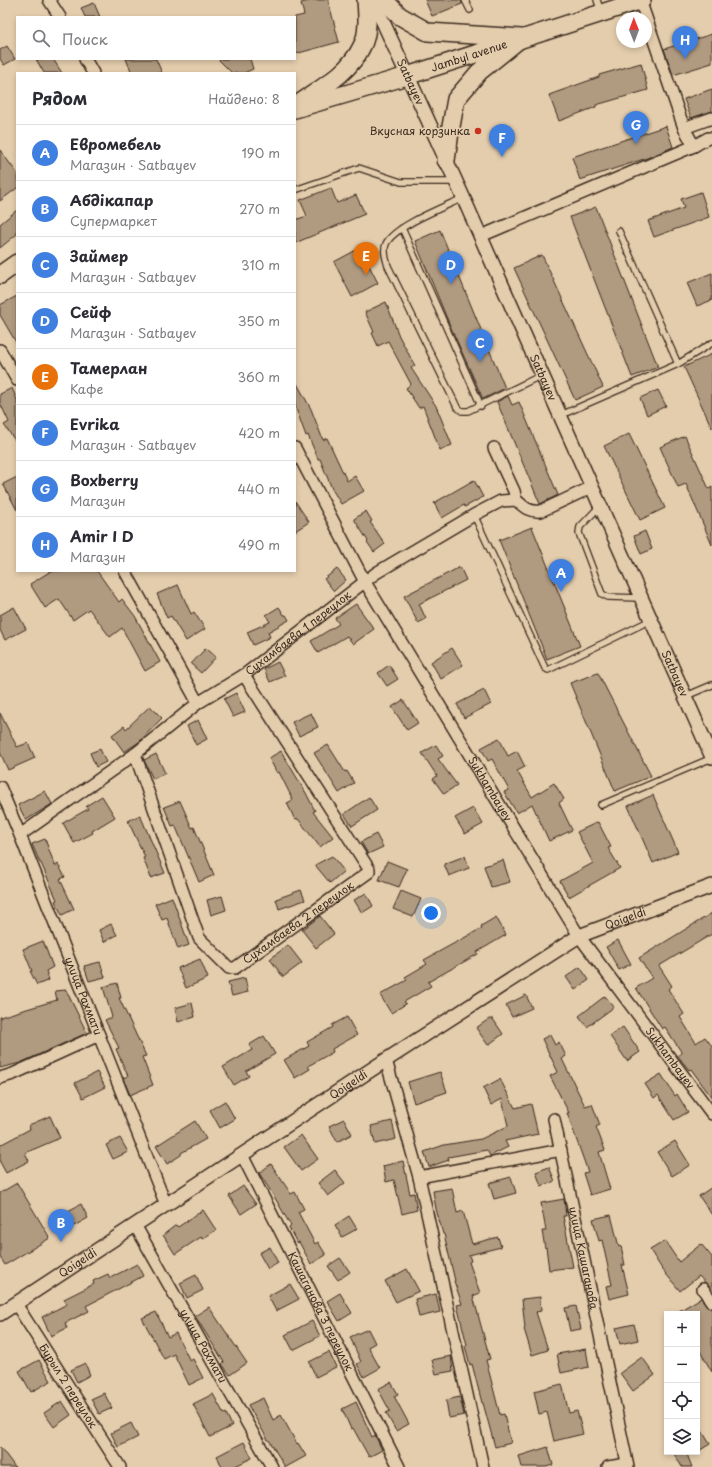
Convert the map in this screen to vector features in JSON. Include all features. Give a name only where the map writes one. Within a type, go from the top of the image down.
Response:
[{"type":"main road","points":[[296,107],[347,68],[363,46],[368,20],[366,0]]},
{"type":"main road","points":[[384,0],[400,16],[428,32],[521,38]]},
{"type":"main road","name":"Jambyl avenue","points":[[296,108],[407,76],[521,38],[599,6],[641,0]]},
{"type":"main road","points":[[446,160],[456,99],[479,72],[521,38]]},
{"type":"main road","points":[[0,276],[16,264]]},
{"type":"street","points":[[49,0],[59,16]]},
{"type":"street","name":"Satbayev","points":[[372,0],[481,236],[712,758]]},
{"type":"street","points":[[641,0],[684,128],[694,146]]},
{"type":"street","points":[[86,60],[92,72]]},
{"type":"street","points":[[684,128],[712,118]]},
{"type":"street","points":[[481,236],[694,146],[708,138],[712,138]]},
{"type":"street","points":[[0,350],[16,378]]},
{"type":"street","points":[[494,448],[514,491],[516,500],[526,510],[533,512],[541,511],[592,487]]},
{"type":"street","name":"Sukhambayev","points":[[296,450],[365,582],[579,936],[712,1114]]},
{"type":"street","name":"Сухамбаева 1 переулок","points":[[20,835],[135,754],[198,703],[244,675],[376,573],[500,501],[516,500]]},
{"type":"street","points":[[126,572],[198,703]]},
{"type":"street","name":"Сухамбаева 2 переулок","points":[[135,754],[199,938],[230,968],[235,968],[369,872],[369,869],[244,675]]},
{"type":"street","name":"улица Рахмати","points":[[0,787],[166,1205]]},
{"type":"street","name":"Qoigeldi","points":[[0,1314],[386,1060],[579,936],[712,886]]},
{"type":"street","points":[[0,1078],[13,1074],[99,1035]]},
{"type":"street","points":[[386,1060],[419,1177],[483,1467]]},
{"type":"street","name":"улица Кашаганова","points":[[554,1119],[628,1465]]},
{"type":"street","points":[[419,1177],[561,1150]]},
{"type":"street","name":"Кашаганова 3 переулок","points":[[242,1155],[399,1467]]},
{"type":"street","name":"улица Рахмати","points":[[135,1225],[272,1467]]},
{"type":"street","points":[[703,1289],[712,1302]]},
{"type":"street","name":"Бурыл 2 переулок","points":[[16,1304],[120,1467]]},
{"type":"street","points":[[608,1467],[628,1465]]},
{"type":"lane","points":[[465,0],[470,10]]},
{"type":"lane","points":[[296,190],[359,168],[401,182],[456,182]]},
{"type":"lane","points":[[463,197],[402,228],[392,235],[385,245],[385,257],[388,266],[457,407],[462,411],[468,411],[481,406],[542,375]]},
{"type":"lane","points":[[402,228],[481,406]]},
{"type":"lane","points":[[619,231],[678,364]]},
{"type":"lane","points":[[560,415],[678,364],[712,342]]},
{"type":"lane","points":[[601,506],[580,527],[579,533],[602,594],[608,597],[642,598]]},
{"type":"lane","points":[[474,515],[545,668],[548,670],[651,620]]},
{"type":"lane","points":[[685,696],[712,685]]},
{"type":"lane","points":[[601,805],[712,758]]},
{"type":"building","points":[[313,0],[328,0],[339,42],[296,54],[296,17],[304,15],[301,3]]},
{"type":"building","points":[[425,0],[461,0],[462,4],[432,16]]},
{"type":"building","points":[[94,3],[100,16],[85,16],[81,8]]},
{"type":"building","points":[[712,34],[712,63],[673,75],[664,49]]},
{"type":"building","points":[[7,46],[15,59],[4,65],[0,59],[0,50]]},
{"type":"building","points":[[37,60],[54,60],[61,72],[43,72]]},
{"type":"building","points":[[126,60],[156,60],[162,72],[132,72]]},
{"type":"building","points":[[219,60],[250,60],[253,69],[246,72],[231,72]]},
{"type":"building","points":[[641,63],[648,90],[596,105],[596,107],[559,121],[549,95],[599,77],[599,75]]},
{"type":"building","points":[[712,89],[712,111],[691,118],[684,99]]},
{"type":"building","points":[[666,126],[673,147],[647,158],[580,180],[572,157]]},
{"type":"building","points":[[0,150],[16,172],[16,189],[0,201]]},
{"type":"building","points":[[331,188],[337,203],[356,195],[365,214],[296,243],[296,220],[307,216],[300,200]]},
{"type":"building","points":[[701,192],[709,217],[654,237],[648,221],[684,208],[681,199]]},
{"type":"building","points":[[596,207],[658,367],[632,377],[570,217]]},
{"type":"building","points":[[16,211],[16,235],[0,248],[0,224]]},
{"type":"building","points":[[440,230],[505,388],[483,399],[448,321],[415,241]]},
{"type":"building","points":[[360,248],[378,283],[352,297],[334,262]]},
{"type":"building","points":[[542,255],[603,387],[575,400],[514,268]]},
{"type":"building","points":[[712,273],[712,300],[697,306],[687,283]]},
{"type":"building","points":[[16,297],[16,342],[0,315],[0,305]]},
{"type":"building","points":[[386,302],[399,336],[415,366],[411,368],[436,406],[452,445],[440,450],[423,406],[419,408],[406,388],[411,384],[388,341],[378,346],[372,333],[374,332],[365,312]]},
{"type":"building","points":[[712,354],[712,428],[684,367]]},
{"type":"building","points":[[296,382],[311,409],[323,440],[327,438],[347,481],[355,476],[364,491],[341,504],[332,489],[320,459],[318,459],[308,435],[306,436],[296,409]]},
{"type":"building","points":[[12,388],[16,398],[16,442],[4,425],[9,422],[0,403],[0,394]]},
{"type":"building","points":[[658,390],[666,406],[647,415],[640,398]]},
{"type":"building","points":[[508,396],[512,405],[519,402],[558,495],[540,504],[497,402]]},
{"type":"building","points":[[629,434],[665,508],[640,520],[604,446]]},
{"type":"building","points":[[685,436],[709,489],[712,487],[712,545],[686,484],[678,487],[660,447]]},
{"type":"building","points":[[16,478],[16,508],[3,484]]},
{"type":"building","points":[[474,480],[483,497],[465,507],[464,505],[442,518],[434,503]]},
{"type":"building","points":[[296,502],[309,522],[296,530]]},
{"type":"building","points":[[366,511],[372,521],[370,522],[385,544],[374,552],[354,519]]},
{"type":"building","points":[[532,527],[580,646],[547,659],[499,540]]},
{"type":"building","points":[[645,531],[652,549],[641,554],[634,536]]},
{"type":"building","points":[[460,567],[466,580],[419,604],[426,619],[418,623],[404,596]]},
{"type":"building","points":[[337,569],[346,580],[334,591],[324,579]]},
{"type":"building","points":[[49,572],[98,572],[119,602],[122,599],[135,616],[160,662],[145,671],[122,628],[110,637],[89,609],[73,620],[59,599],[45,608],[30,584]]},
{"type":"building","points":[[178,585],[191,614],[194,612],[205,629],[186,641],[171,616],[167,618],[157,594]]},
{"type":"building","points":[[356,604],[374,629],[353,644],[347,636],[318,653],[311,641],[339,624],[335,618]]},
{"type":"building","points":[[14,607],[26,629],[5,640],[0,630],[0,615]]},
{"type":"building","points":[[279,607],[289,620],[268,632],[270,637],[253,645],[247,632],[270,622],[266,615]]},
{"type":"building","points":[[206,648],[216,657],[201,673],[191,664]]},
{"type":"building","points":[[452,648],[463,665],[441,679],[431,662]]},
{"type":"building","points":[[278,662],[285,676],[270,682],[264,669]]},
{"type":"building","points":[[389,665],[398,679],[387,686],[378,673]]},
{"type":"building","points":[[598,673],[651,776],[615,791],[570,683]]},
{"type":"building","points":[[484,690],[491,704],[464,718],[457,704]]},
{"type":"building","points":[[236,693],[245,712],[233,717],[224,699]]},
{"type":"building","points":[[403,700],[418,723],[407,730],[392,707]]},
{"type":"building","points":[[150,706],[162,718],[139,742],[124,752],[112,735],[124,726],[126,729]]},
{"type":"building","points":[[0,713],[17,747],[28,743],[35,758],[8,770],[0,752]]},
{"type":"building","points":[[311,713],[318,727],[299,736],[292,722]]},
{"type":"building","points":[[198,720],[207,739],[196,745],[187,726]]},
{"type":"building","points":[[499,738],[508,756],[517,751],[525,767],[517,771],[532,797],[554,783],[564,799],[559,803],[572,830],[549,841],[532,804],[517,813],[504,792],[509,790],[492,759],[488,761],[481,748]]},
{"type":"building","points":[[328,745],[345,772],[347,771],[354,783],[339,793],[314,753]]},
{"type":"building","points":[[436,745],[443,756],[438,759],[457,785],[444,794],[433,779],[437,776],[422,753]]},
{"type":"building","points":[[100,749],[106,762],[96,767],[90,753]]},
{"type":"building","points":[[281,751],[306,793],[315,811],[313,812],[333,837],[320,847],[298,819],[295,820],[287,803],[293,800],[279,772],[277,773],[269,758]]},
{"type":"building","points":[[156,754],[165,773],[153,779],[144,760]]},
{"type":"building","points":[[45,791],[52,804],[26,820],[18,805]]},
{"type":"building","points":[[653,795],[678,852],[653,863],[628,806]]},
{"type":"building","points":[[102,796],[115,817],[92,831],[93,833],[74,843],[63,823],[88,809],[86,806]]},
{"type":"building","points":[[369,797],[377,810],[352,826],[344,814]]},
{"type":"building","points":[[180,801],[192,828],[194,827],[214,875],[199,882],[175,825],[172,826],[164,807]]},
{"type":"building","points":[[473,808],[483,824],[465,834],[455,818]]},
{"type":"building","points":[[140,815],[165,873],[151,878],[143,858],[145,857],[128,821]]},
{"type":"building","points":[[598,822],[611,847],[608,848],[620,868],[569,897],[560,881],[593,863],[577,832]]},
{"type":"building","points":[[376,834],[383,847],[368,854],[361,842]]},
{"type":"building","points":[[45,839],[55,866],[58,864],[65,877],[60,879],[74,909],[62,915],[55,901],[57,900],[32,844]]},
{"type":"building","points":[[332,856],[344,871],[330,883],[315,865]]},
{"type":"building","points":[[465,856],[469,868],[449,876],[444,864]]},
{"type":"building","points":[[503,860],[510,882],[491,887],[484,866]]},
{"type":"building","points":[[387,861],[407,869],[399,887],[379,880]]},
{"type":"building","points":[[301,890],[305,900],[279,909],[276,899]]},
{"type":"building","points":[[401,891],[421,899],[413,917],[393,909]]},
{"type":"building","points":[[366,893],[373,906],[362,913],[354,900]]},
{"type":"building","points":[[222,896],[226,910],[211,915],[207,900]]},
{"type":"building","points":[[172,897],[189,945],[178,949],[167,918],[162,920],[155,904]]},
{"type":"building","points":[[712,913],[712,934],[659,966],[672,986],[668,989],[684,1014],[680,1017],[696,1043],[705,1037],[712,1046],[712,1098],[691,1069],[689,1070],[678,1056],[682,1053],[665,1027],[662,1029],[636,988],[652,978],[639,958]]},
{"type":"building","points":[[320,916],[334,934],[316,948],[302,930]]},
{"type":"building","points":[[496,917],[506,935],[477,952],[478,954],[428,982],[431,986],[404,1002],[406,1004],[391,1013],[380,995],[407,980],[405,977],[427,964],[424,960],[482,928],[481,926]]},
{"type":"building","points":[[111,924],[117,935],[104,942],[99,930]]},
{"type":"building","points":[[618,940],[631,964],[619,970],[606,947]]},
{"type":"building","points":[[43,941],[53,967],[46,971],[49,980],[37,985],[30,971],[32,971],[23,949]]},
{"type":"building","points":[[288,945],[302,963],[283,977],[270,959]]},
{"type":"building","points":[[200,959],[208,978],[186,988],[178,968]]},
{"type":"building","points":[[100,962],[105,977],[89,981],[84,966]]},
{"type":"building","points":[[580,967],[589,980],[575,990],[566,977]]},
{"type":"building","points":[[245,978],[248,992],[232,996],[228,982]]},
{"type":"building","points":[[117,983],[121,998],[119,998],[146,1056],[142,1057],[153,1085],[130,1095],[123,1078],[128,1076],[116,1049],[119,1048],[105,1020],[112,1017],[103,987]]},
{"type":"building","points":[[66,990],[87,1033],[20,1063],[0,1068],[0,1017],[57,1000],[55,991]]},
{"type":"building","points":[[526,995],[532,1008],[512,1017],[506,1005]]},
{"type":"building","points":[[605,996],[614,1007],[587,1027],[579,1016]]},
{"type":"building","points":[[192,1003],[195,1017],[178,1022],[175,1008]]},
{"type":"building","points":[[347,1017],[357,1035],[332,1049],[333,1052],[308,1066],[310,1069],[295,1078],[284,1060],[309,1046],[307,1042]]},
{"type":"building","points":[[489,1019],[493,1019],[503,1034],[488,1045],[476,1028]]},
{"type":"building","points":[[623,1027],[640,1052],[627,1061],[610,1036]]},
{"type":"building","points":[[550,1035],[555,1045],[559,1042],[566,1056],[562,1059],[585,1106],[592,1104],[600,1125],[596,1127],[605,1150],[599,1152],[610,1189],[590,1195],[583,1173],[588,1172],[567,1113],[569,1113],[550,1076],[558,1072],[542,1039]]},
{"type":"building","points":[[264,1036],[275,1054],[246,1071],[249,1076],[234,1085],[223,1067],[252,1050],[249,1045]]},
{"type":"building","points":[[97,1072],[105,1087],[83,1098],[75,1083]]},
{"type":"building","points":[[440,1072],[447,1092],[414,1103],[408,1082]]},
{"type":"building","points":[[661,1074],[675,1096],[677,1094],[688,1112],[674,1120],[658,1095],[654,1098],[645,1084]]},
{"type":"building","points":[[500,1079],[515,1108],[531,1104],[538,1134],[505,1141],[508,1147],[490,1156],[487,1150],[448,1157],[449,1160],[429,1167],[424,1152],[444,1145],[481,1139],[508,1126],[502,1099],[491,1105],[483,1088]]},
{"type":"building","points":[[225,1101],[235,1119],[220,1128],[210,1110]]},
{"type":"building","points":[[50,1116],[60,1138],[25,1153],[29,1161],[6,1173],[0,1162],[0,1145],[30,1129],[29,1125]]},
{"type":"building","points":[[344,1119],[352,1134],[337,1142],[329,1126]]},
{"type":"building","points":[[195,1121],[206,1139],[181,1153],[181,1155],[167,1164],[156,1146]]},
{"type":"building","points":[[392,1121],[396,1139],[375,1144],[371,1126]]},
{"type":"building","points":[[301,1135],[318,1159],[301,1171],[284,1147]]},
{"type":"building","points":[[120,1138],[128,1152],[113,1159],[106,1145]]},
{"type":"building","points":[[675,1141],[690,1165],[672,1176],[657,1152]]},
{"type":"building","points":[[403,1161],[410,1194],[414,1193],[417,1210],[402,1214],[394,1180],[386,1182],[383,1166]]},
{"type":"building","points":[[271,1164],[291,1194],[295,1192],[304,1209],[298,1212],[315,1244],[318,1242],[326,1255],[311,1264],[299,1242],[297,1243],[289,1228],[291,1226],[259,1173]]},
{"type":"building","points":[[549,1167],[555,1181],[541,1186],[536,1172]]},
{"type":"building","points":[[335,1170],[345,1183],[328,1196],[318,1183]]},
{"type":"building","points":[[511,1177],[516,1193],[494,1199],[489,1183]]},
{"type":"building","points":[[17,1183],[50,1238],[5,1265],[0,1257],[0,1193]]},
{"type":"building","points":[[243,1186],[256,1204],[241,1214],[229,1196]]},
{"type":"building","points":[[712,1187],[712,1215],[699,1196]]},
{"type":"building","points":[[452,1188],[457,1213],[463,1211],[472,1244],[498,1237],[501,1247],[469,1255],[471,1261],[469,1262],[480,1293],[473,1296],[490,1359],[486,1360],[500,1415],[504,1414],[511,1443],[495,1447],[472,1364],[470,1365],[465,1346],[467,1345],[457,1305],[462,1304],[454,1281],[433,1191]]},
{"type":"building","points":[[564,1199],[566,1216],[563,1216],[573,1267],[549,1270],[542,1231],[546,1231],[541,1203]]},
{"type":"building","points":[[81,1204],[88,1218],[74,1226],[66,1212]]},
{"type":"building","points":[[203,1210],[216,1230],[202,1239],[201,1237],[175,1254],[163,1235],[176,1225],[178,1227]]},
{"type":"building","points":[[611,1215],[619,1247],[621,1246],[625,1265],[622,1265],[629,1294],[609,1299],[606,1286],[612,1285],[602,1240],[599,1241],[593,1219]]},
{"type":"building","points":[[349,1216],[357,1229],[342,1237],[335,1225]]},
{"type":"building","points":[[665,1241],[679,1262],[701,1244],[712,1257],[712,1290],[699,1276],[680,1291],[662,1269],[650,1250]]},
{"type":"building","points":[[270,1247],[278,1263],[268,1269],[259,1253]]},
{"type":"building","points":[[340,1258],[350,1272],[338,1280],[328,1266]]},
{"type":"building","points":[[137,1264],[143,1276],[86,1306],[89,1311],[65,1323],[67,1328],[51,1336],[42,1317],[67,1304],[64,1299],[94,1284],[93,1281],[108,1274],[110,1278]]},
{"type":"building","points":[[407,1269],[419,1291],[396,1302],[385,1281]]},
{"type":"building","points":[[196,1275],[203,1290],[187,1298],[180,1283]]},
{"type":"building","points":[[290,1284],[299,1299],[276,1311],[268,1296]]},
{"type":"building","points":[[340,1293],[352,1313],[339,1321],[327,1301]]},
{"type":"building","points":[[436,1294],[440,1312],[419,1317],[415,1299]]},
{"type":"building","points":[[540,1297],[541,1311],[536,1312],[548,1350],[532,1355],[524,1329],[522,1299]]},
{"type":"building","points":[[701,1298],[707,1306],[712,1309],[712,1372],[700,1351],[700,1311],[679,1311]]},
{"type":"building","points":[[576,1306],[581,1329],[570,1331],[565,1308]]},
{"type":"building","points":[[209,1307],[247,1363],[230,1375],[222,1364],[224,1362],[195,1316]]},
{"type":"building","points":[[156,1312],[168,1337],[176,1333],[190,1361],[193,1359],[203,1378],[189,1385],[174,1354],[164,1359],[142,1318]]},
{"type":"building","points":[[312,1321],[320,1336],[293,1350],[285,1335]]},
{"type":"building","points":[[634,1324],[638,1340],[620,1344],[616,1328]]},
{"type":"building","points":[[368,1329],[375,1343],[368,1347],[380,1368],[364,1377],[357,1364],[361,1362],[350,1337]]},
{"type":"building","points":[[586,1349],[589,1367],[561,1373],[557,1354]]},
{"type":"building","points":[[329,1352],[336,1367],[316,1377],[309,1362]]},
{"type":"building","points":[[451,1356],[453,1371],[436,1374],[432,1360]]},
{"type":"building","points":[[642,1357],[655,1375],[633,1391],[620,1373]]},
{"type":"building","points":[[39,1360],[51,1381],[31,1392],[19,1371]]},
{"type":"building","points":[[85,1363],[90,1375],[77,1382],[71,1370]]},
{"type":"building","points":[[391,1382],[398,1394],[394,1396],[409,1424],[396,1431],[386,1413],[390,1411],[378,1389]]},
{"type":"building","points":[[562,1384],[569,1413],[577,1411],[583,1434],[554,1441],[547,1412],[539,1414],[534,1391]]},
{"type":"building","points":[[104,1393],[112,1408],[99,1414],[91,1399]]},
{"type":"building","points":[[213,1394],[224,1414],[226,1413],[232,1426],[210,1437],[193,1404]]},
{"type":"building","points":[[460,1397],[464,1415],[449,1418],[446,1400]]},
{"type":"building","points":[[263,1398],[273,1420],[281,1415],[297,1444],[298,1443],[306,1456],[286,1467],[268,1440],[248,1405]]},
{"type":"building","points":[[62,1401],[71,1415],[54,1427],[44,1413]]},
{"type":"building","points":[[356,1402],[372,1437],[375,1435],[382,1450],[369,1457],[353,1428],[351,1429],[342,1409]]},
{"type":"building","points":[[131,1423],[138,1437],[118,1447],[111,1433]]},
{"type":"building","points":[[700,1428],[710,1444],[700,1450]]},
{"type":"building","points":[[244,1442],[252,1458],[233,1467],[222,1467],[217,1456]]},
{"type":"building","points":[[0,1447],[15,1467],[0,1467]]},
{"type":"building","points":[[548,1447],[553,1465],[546,1467],[522,1467],[519,1456]]},
{"type":"building","points":[[675,1455],[687,1455],[692,1467],[682,1467]]},
{"type":"place","name":"Amir I D","points":[[685,59]]},
{"type":"place","name":"Вкусная корзинка","points":[[478,131]]},
{"type":"place","name":"Boxberry","points":[[636,144]]},
{"type":"place","name":"Evrika","points":[[502,157]]},
{"type":"place","name":"Тамерлан","points":[[366,275]]},
{"type":"place","name":"Сейф","points":[[451,284]]},
{"type":"place","name":"Займер","points":[[480,362]]},
{"type":"place","name":"Евромебель","points":[[561,592]]},
{"type":"place","name":"Абдiкапар","points":[[61,1242]]}]
